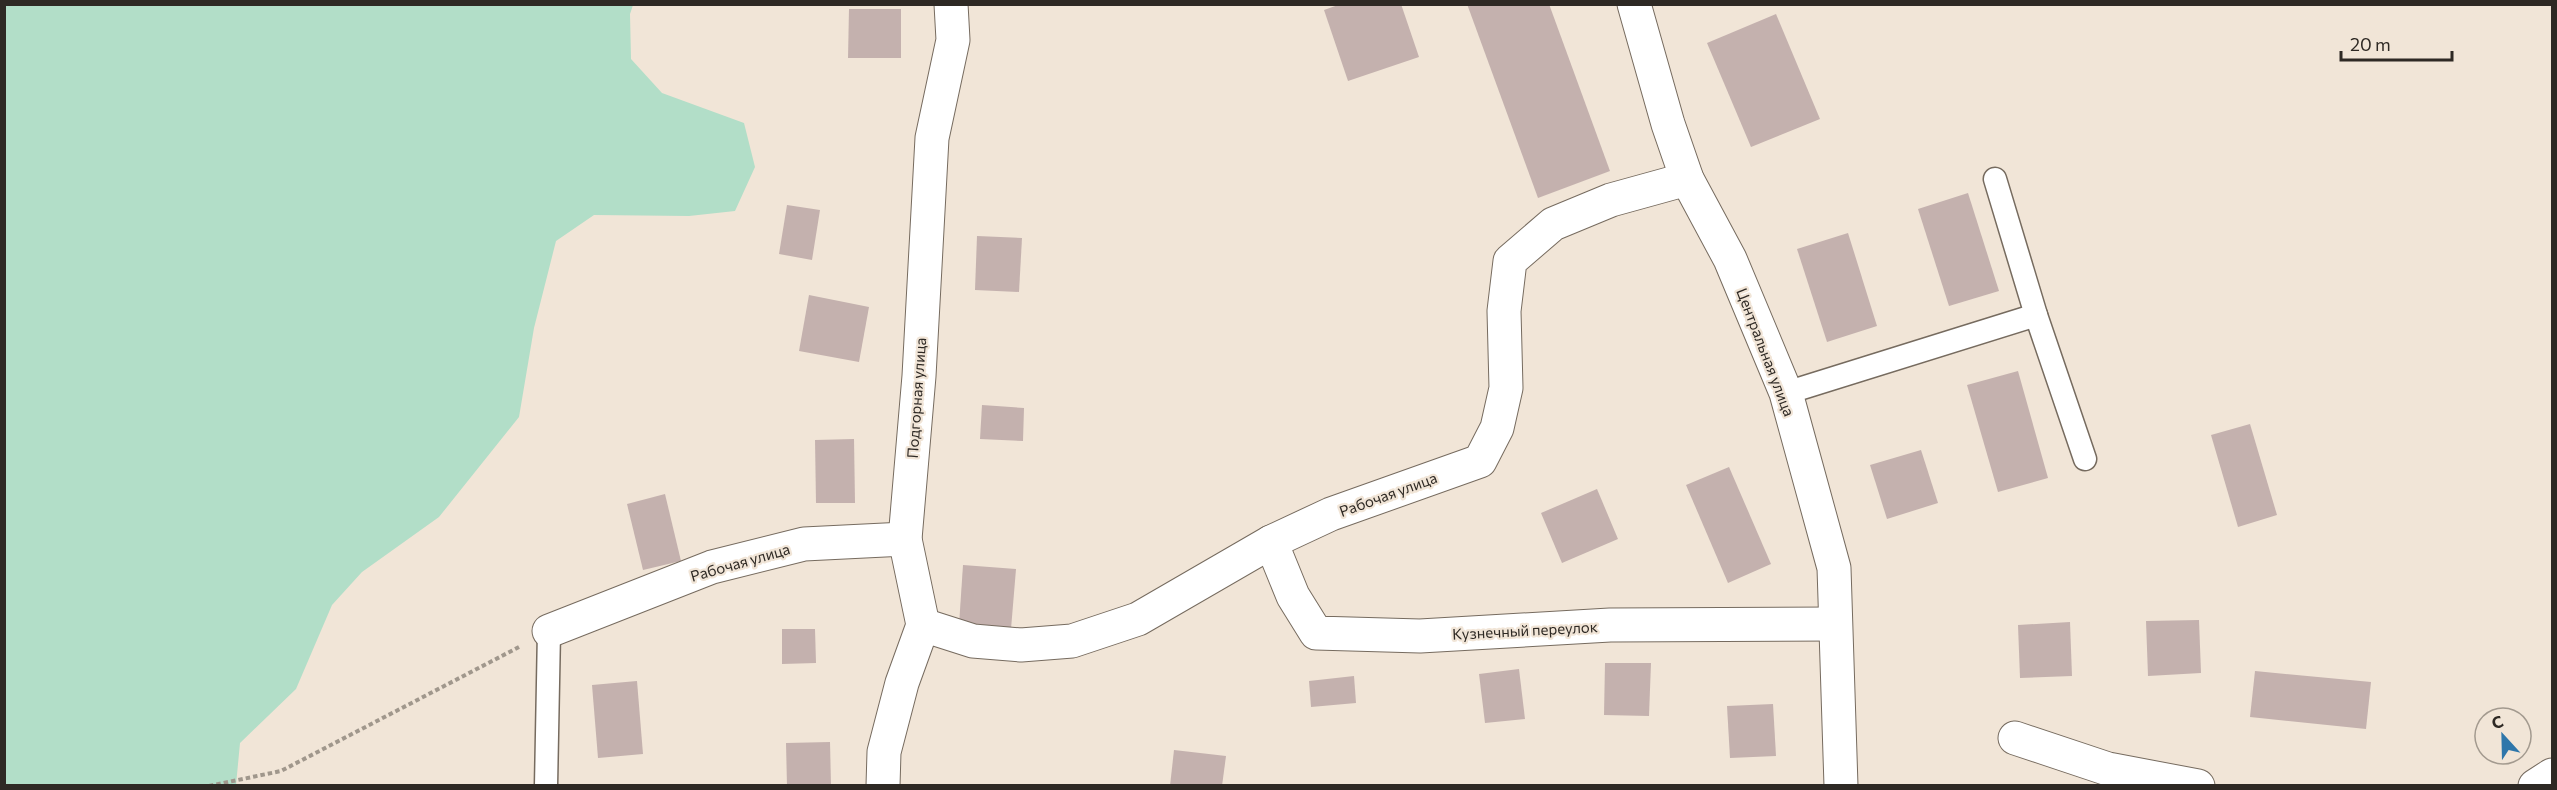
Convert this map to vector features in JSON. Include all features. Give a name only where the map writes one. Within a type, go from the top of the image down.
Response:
[{"type":"street","name":"Подгорная улица","points":[[923,625],[905,539],[919,376],[932,138],[953,40],[951,4]]},
{"type":"street","name":"Центральная улица","points":[[1634,4],[1668,124],[1687,179],[1730,259],[1786,393],[1834,568],[1841,786]]},
{"type":"street","name":"Рабочая улица","points":[[923,625],[973,641],[1021,645],[1072,641],[1138,619],[1271,542],[1331,514],[1480,461],[1497,428],[1506,388],[1504,311],[1510,261],[1553,224],[1611,200],[1687,179]]},
{"type":"street","name":"Рабочая улица","points":[[549,631],[712,567],[804,543],[905,539]]},
{"type":"street","name":"Кузнечный переулок","points":[[1271,542],[1293,596],[1316,633],[1419,636],[1610,625],[1835,624]]},
{"type":"street","points":[[883,786],[884,752],[902,683],[923,625]]},
{"type":"street","points":[[2015,738],[2108,768],[2198,786]]},
{"type":"street","points":[[2535,786],[2553,775]]},
{"type":"lane","points":[[1995,179],[2036,315],[2085,459]]},
{"type":"lane","points":[[1786,393],[2036,315]]},
{"type":"lane","points":[[546,786],[549,631]]},
{"type":"path","points":[[209,786],[281,771],[549,631]]},
{"type":"green space","points":[[5,4],[633,5],[630,14],[631,59],[662,93],[744,123],[755,167],[735,211],[689,216],[594,215],[556,241],[534,328],[519,417],[439,517],[362,572],[332,605],[296,689],[240,743],[236,785],[5,785]]},
{"type":"building","points":[[1341,4],[1401,4],[1419,57],[1348,81],[1324,10]]},
{"type":"building","points":[[1467,4],[1549,4],[1610,171],[1538,198]]},
{"type":"building","points":[[849,9],[901,9],[901,58],[848,58]]},
{"type":"building","points":[[1776,14],[1820,119],[1751,147],[1707,43]]},
{"type":"building","points":[[1968,193],[1999,291],[1949,306],[1918,209]]},
{"type":"building","points":[[787,205],[820,210],[812,260],[779,254]]},
{"type":"building","points":[[1848,233],[1877,326],[1827,342],[1797,249]]},
{"type":"building","points":[[977,236],[1022,238],[1019,292],[975,290]]},
{"type":"building","points":[[809,295],[869,307],[859,362],[799,351]]},
{"type":"building","points":[[2018,371],[2048,478],[1998,492],[1967,385]]},
{"type":"building","points":[[982,405],[1024,408],[1023,441],[980,439]]},
{"type":"building","points":[[2250,424],[2277,515],[2238,527],[2211,435]]},
{"type":"building","points":[[854,439],[855,503],[816,503],[815,440]]},
{"type":"building","points":[[1921,450],[1938,503],[1887,519],[1870,465]]},
{"type":"building","points":[[1729,467],[1771,564],[1728,583],[1686,485]]},
{"type":"building","points":[[1597,489],[1618,539],[1562,563],[1541,513]]},
{"type":"building","points":[[665,494],[681,561],[643,570],[627,504]]},
{"type":"building","points":[[963,565],[1016,569],[1011,629],[959,625]]},
{"type":"building","points":[[2199,620],[2201,673],[2148,676],[2146,621]]},
{"type":"building","points":[[2070,622],[2072,676],[2020,678],[2018,625]]},
{"type":"building","points":[[782,629],[815,629],[816,663],[782,664]]},
{"type":"building","points":[[1605,663],[1651,663],[1649,716],[1604,715]]},
{"type":"building","points":[[1519,669],[1525,719],[1485,723],[1479,674]]},
{"type":"building","points":[[2255,671],[2371,682],[2366,729],[2250,717]]},
{"type":"building","points":[[1354,676],[1356,703],[1311,707],[1309,681]]},
{"type":"building","points":[[637,681],[643,754],[598,758],[592,685]]},
{"type":"building","points":[[1773,704],[1776,756],[1730,758],[1727,706]]},
{"type":"building","points":[[830,742],[831,786],[787,786],[786,743]]},
{"type":"building","points":[[1174,750],[1226,756],[1222,786],[1170,786]]}]
